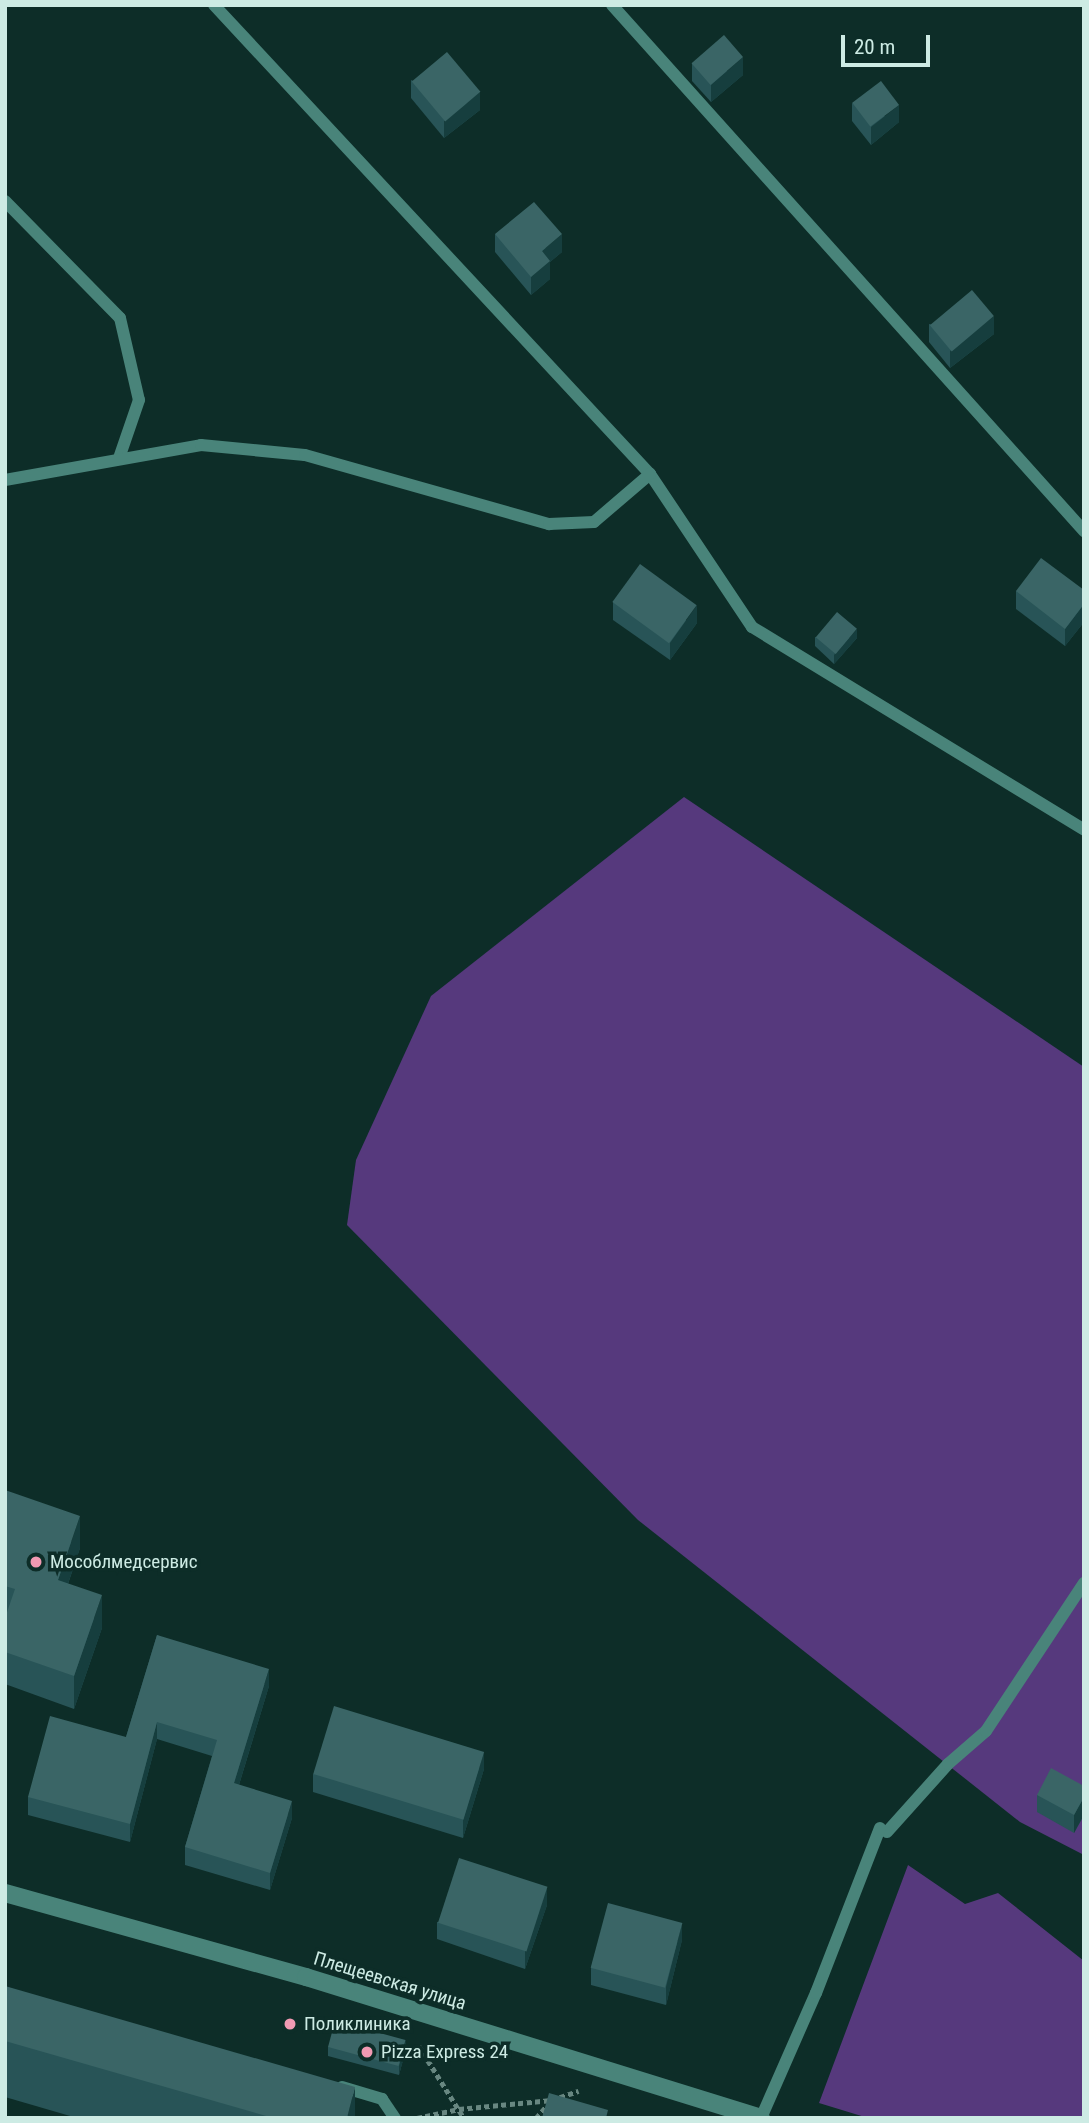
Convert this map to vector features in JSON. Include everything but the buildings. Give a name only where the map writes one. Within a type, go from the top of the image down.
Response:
[{"type":"street","name":"Плещеевская улица","points":[[5,1892],[306,1977],[761,2118]]},
{"type":"lane","points":[[214,5],[650,474],[752,627],[1084,830]]},
{"type":"lane","points":[[612,5],[1084,531]]},
{"type":"lane","points":[[5,201],[120,318],[139,400],[119,458]]},
{"type":"lane","points":[[5,480],[201,445],[305,455],[549,524],[594,522],[650,474]]},
{"type":"lane","points":[[761,2118],[884,1830],[986,1731],[1084,1583]]},
{"type":"lane","points":[[330,2084],[382,2099],[395,2118]]},
{"type":"path","points":[[419,2046],[464,2118]]},
{"type":"path","points":[[417,2118],[459,2109],[552,2100],[578,2091]]},
{"type":"path","points":[[536,2118],[552,2100]]},
{"type":"shaded area","points":[[684,797],[1084,1067],[1084,1855],[1020,1822],[638,1520],[347,1225],[356,1160],[431,996]]},
{"type":"shaded area","points":[[908,1865],[965,1904],[998,1893],[1084,1961],[1084,2118],[868,2118],[819,2103]]},
{"type":"place","name":"Мособлмедсервис","points":[[36,1562]]},
{"type":"place","name":"Поликлиника","points":[[290,2024]]},
{"type":"place","name":"Pizza Express 24","points":[[367,2052]]}]
